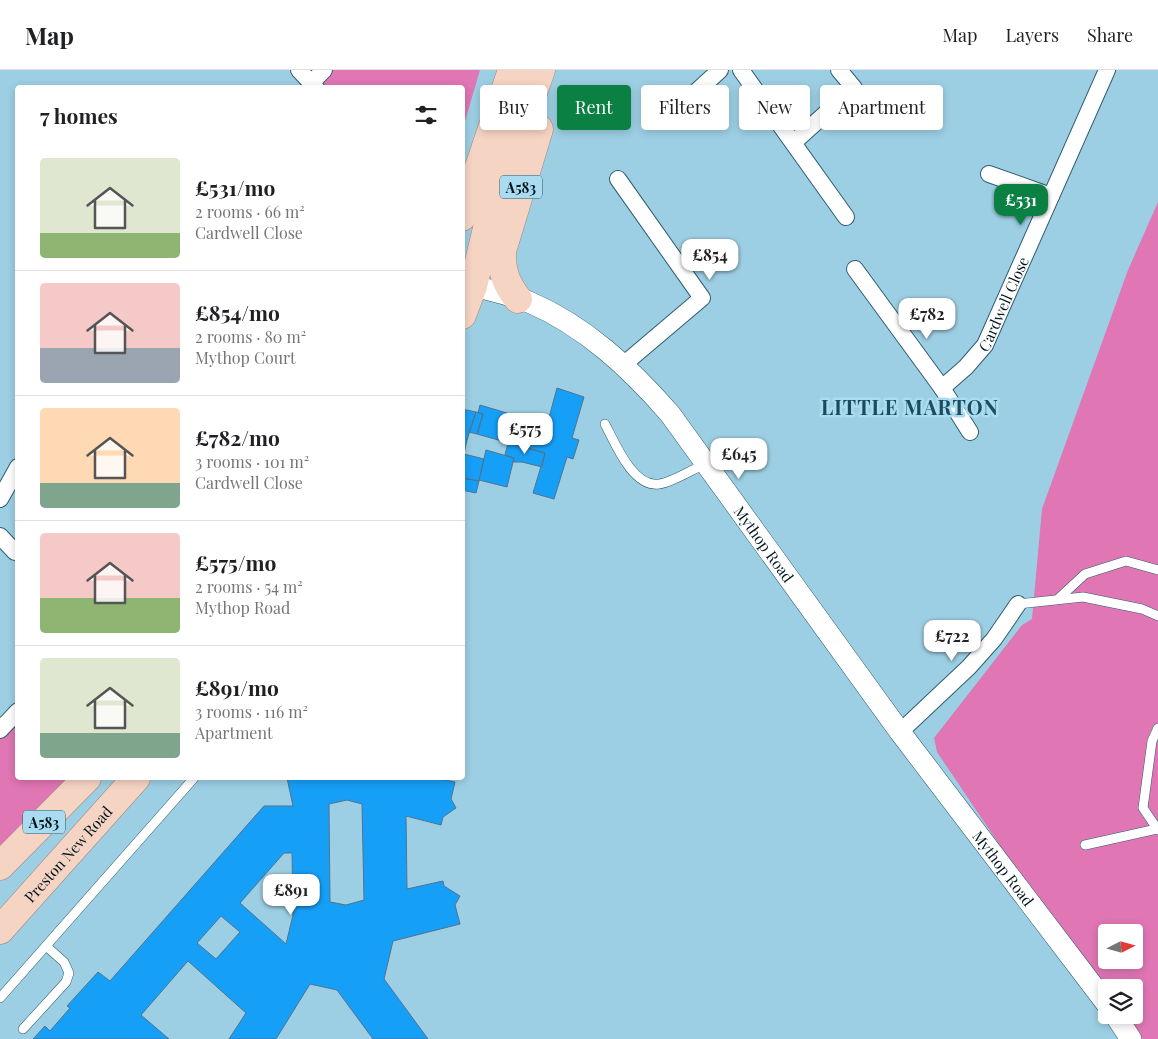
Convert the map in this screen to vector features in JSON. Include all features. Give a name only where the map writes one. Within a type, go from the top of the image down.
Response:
[{"type":"highway","name":"A583","points":[[465,208],[512,70]]},
{"type":"highway","name":"A583","points":[[465,300],[468,284],[492,208],[541,71]]},
{"type":"highway","name":"A583","points":[[518,299],[504,278],[501,266],[502,251],[546,106],[541,71]]},
{"type":"highway","name":"A583","points":[[0,866],[85,780]]},
{"type":"highway","name":"Preston New Road","points":[[0,930],[134,780]]},
{"type":"street","points":[[298,70],[314,85],[324,70]]},
{"type":"street","points":[[704,85],[720,70]]},
{"type":"street","points":[[741,70],[846,217]]},
{"type":"street","points":[[794,142],[854,88],[839,70]]},
{"type":"street","name":"Cardwell Close","points":[[942,388],[966,367],[985,344],[1107,70]]},
{"type":"street","points":[[990,174],[1052,196]]},
{"type":"street","points":[[618,180],[702,298],[623,365]]},
{"type":"street","points":[[854,269],[942,388],[970,432]]},
{"type":"street","name":"Mythop Road","points":[[468,284],[528,302],[574,326],[623,365],[670,414],[704,464],[900,732],[1098,992]]},
{"type":"street","points":[[0,499],[15,472]]},
{"type":"street","points":[[0,536],[15,552]]},
{"type":"street","points":[[900,732],[969,668],[994,639],[1018,604]]},
{"type":"street","points":[[1121,1024],[1131,1039]]},
{"type":"lane","points":[[605,424],[628,465],[642,481],[658,484],[704,464]]},
{"type":"lane","points":[[1058,598],[1085,574],[1126,561],[1158,570]]},
{"type":"lane","points":[[1018,604],[1058,598],[1083,597],[1142,609],[1158,616]]},
{"type":"lane","points":[[1085,845],[1158,830],[1143,808],[1152,742],[1158,728]]},
{"type":"lane","points":[[0,998],[192,780]]},
{"type":"lane","points":[[23,1029],[66,982],[69,973],[64,962],[46,946]]},
{"type":"shaded area","points":[[324,70],[480,70],[465,121],[465,85],[317,85]]},
{"type":"shaded area","points":[[1158,202],[1158,1039],[1131,1039],[1121,1024],[1143,1024],[1143,979],[1098,979],[1098,991],[937,752],[934,738],[1022,625],[1032,619],[1042,509],[1128,270]]},
{"type":"shaded area","points":[[15,713],[15,780],[85,780],[0,866],[0,730]]},
{"type":"building","points":[[557,388],[584,397],[572,438],[579,440],[573,459],[567,457],[554,499],[533,493],[545,453],[477,434],[483,414],[478,413],[480,405],[547,425]]},
{"type":"building","points":[[465,410],[476,412],[467,440],[465,439]]},
{"type":"building","points":[[476,412],[483,414],[477,434],[469,432]]},
{"type":"building","points":[[508,443],[545,453],[542,467],[522,462],[513,462],[514,458],[505,455]]},
{"type":"building","points":[[486,450],[514,458],[507,487],[479,480]]},
{"type":"building","points":[[465,454],[484,459],[479,481],[465,479]]},
{"type":"building","points":[[465,479],[479,481],[476,493],[465,491]]},
{"type":"building","points":[[287,780],[446,780],[455,782],[451,799],[456,808],[443,817],[441,825],[406,816],[407,889],[443,881],[444,886],[460,896],[455,905],[460,924],[393,941],[384,979],[428,1039],[373,1039],[337,990],[310,984],[276,1039],[229,1039],[246,1013],[188,961],[141,1015],[169,1039],[33,1039],[45,1026],[50,1031],[70,1008],[67,1006],[98,972],[110,981],[264,806],[293,806]],"holes":[[[347,800],[362,804],[364,900],[346,905],[330,902],[329,804]],[[284,853],[292,853],[293,915],[286,944],[240,903]],[[221,916],[240,932],[216,959],[197,943]]]},
{"type":"district","name":"LITTLE MARTON","points":[[910,406]]}]
